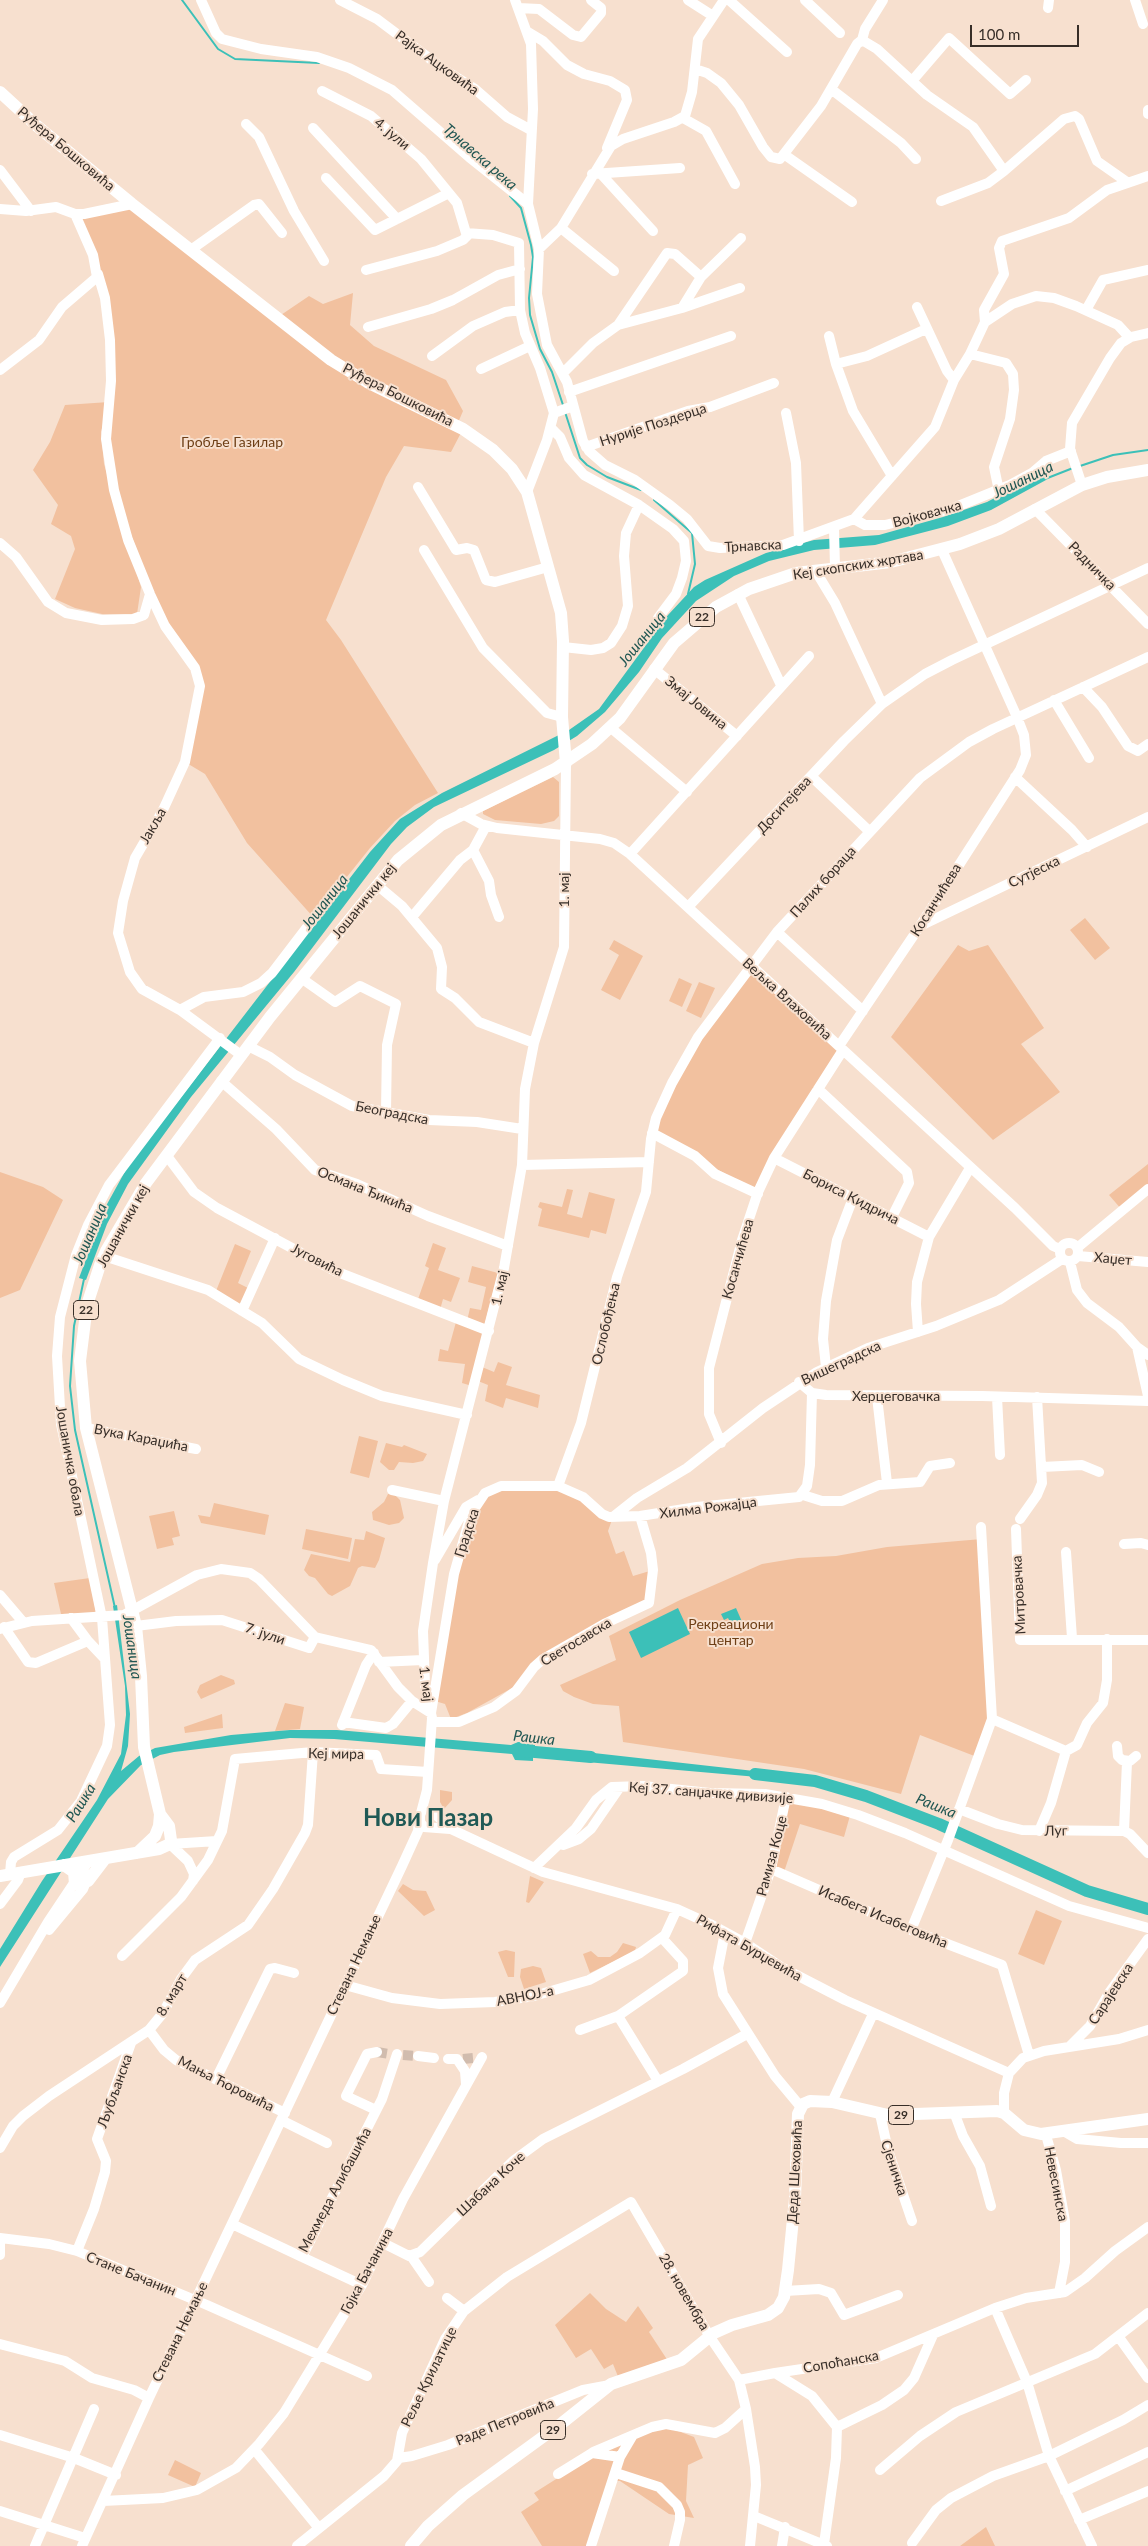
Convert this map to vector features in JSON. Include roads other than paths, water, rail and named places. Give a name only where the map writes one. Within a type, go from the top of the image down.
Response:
[{"type":"main road","name":"Руђера Бошковића","points":[[0,93],[132,204],[345,370],[387,393],[446,420],[481,441],[508,464],[527,492],[561,613],[563,647],[562,721],[566,763]]},
{"type":"main road","name":"Кеј скопских жртава","points":[[566,763],[611,728],[631,704],[654,669],[691,627],[716,607],[738,594],[774,579],[834,564],[892,562],[942,550],[991,532],[1035,509],[1080,480],[1148,470]]},
{"type":"main road","name":"Јошанички кеј","points":[[160,1814],[148,1771],[144,1747],[141,1676],[136,1626],[128,1614],[86,1428],[80,1368],[82,1330],[90,1292],[104,1256],[146,1183],[221,1081],[241,1050],[377,885],[412,846],[428,833],[461,813],[566,763]]},
{"type":"main road","points":[[137,1853],[155,1836],[159,1826],[160,1814]]},
{"type":"main road","name":"22","points":[[160,1814],[171,1832],[170,1844]]},
{"type":"main road","points":[[16,1873],[72,1872],[88,1862],[156,1850],[170,1844]]},
{"type":"main road","points":[[88,1881],[104,1860]]},
{"type":"main road","name":"29","points":[[800,2106],[810,2101],[832,2102],[880,2114],[989,2110],[1004,2113]]},
{"type":"main road","name":"Деда Шеховића","points":[[710,2337],[732,2325],[772,2313],[782,2302],[785,2291],[793,2220],[797,2119],[800,2106]]},
{"type":"main road","points":[[1004,2113],[1024,2130],[1046,2135],[1148,2119]]},
{"type":"main road","name":"29","points":[[410,2546],[428,2526],[463,2494],[562,2424],[611,2384],[682,2360],[710,2337]]},
{"type":"street","points":[[201,0],[216,32],[222,39],[261,49],[317,57],[349,68],[392,90],[469,157],[528,204]]},
{"type":"street","name":"Рајка Ацковића","points":[[340,0],[377,18],[445,70],[475,89],[507,117],[530,130]]},
{"type":"street","points":[[517,4],[538,8],[573,36],[581,37],[601,13],[601,8],[591,0]]},
{"type":"street","points":[[688,0],[713,16]]},
{"type":"street","points":[[606,152],[618,141],[682,118],[690,101],[698,39],[724,0]]},
{"type":"street","points":[[729,0],[787,52]]},
{"type":"street","points":[[805,0],[840,33]]},
{"type":"street","points":[[695,68],[716,79],[728,91],[771,157],[777,159],[785,155],[831,89],[862,40],[865,29],[883,0]]},
{"type":"street","points":[[1135,0],[1143,24]]},
{"type":"street","points":[[517,4],[528,32],[532,73],[528,204],[538,249],[561,228],[596,174],[627,100],[625,90],[610,81],[584,74],[567,65],[543,41],[528,32]]},
{"type":"street","points":[[912,81],[949,38],[1010,94],[1026,80]]},
{"type":"street","points":[[862,40],[878,49],[927,95],[973,127],[1004,171]]},
{"type":"street","points":[[831,89],[900,143],[916,159]]},
{"type":"street","name":"4. јули","points":[[322,91],[384,126],[421,159],[457,203],[464,230],[468,235]]},
{"type":"street","points":[[942,201],[988,183],[1064,119],[1075,116],[1079,119],[1097,161],[1118,173],[1128,182]]},
{"type":"street","points":[[682,118],[706,131],[735,184]]},
{"type":"street","points":[[246,124],[259,137],[294,211],[324,261]]},
{"type":"street","points":[[313,128],[397,218]]},
{"type":"street","points":[[785,155],[852,202]]},
{"type":"street","points":[[596,174],[680,168]]},
{"type":"street","points":[[0,170],[32,211]]},
{"type":"street","points":[[596,174],[653,231]]},
{"type":"street","points":[[799,541],[834,533],[854,519],[935,428],[954,380],[970,354],[985,322],[984,310],[1003,279],[999,248],[1002,241],[1068,218],[1101,193],[1148,176]]},
{"type":"street","points":[[326,178],[372,228],[377,229],[449,193]]},
{"type":"street","name":"Руђера Бошковића","points":[[75,214],[132,204]]},
{"type":"street","points":[[192,249],[254,205],[259,204],[282,234]]},
{"type":"street","points":[[0,209],[32,211],[56,207],[75,214]]},
{"type":"street","name":"Јакља","points":[[75,214],[93,255],[105,298],[111,358],[106,427],[107,458],[124,528],[165,626],[194,668],[199,680],[199,691],[189,730],[185,762],[163,810],[135,858],[124,895],[118,933],[133,978],[151,996],[180,1010],[221,1039]]},
{"type":"street","points":[[561,228],[614,270]]},
{"type":"street","points":[[366,270],[437,251],[463,240],[468,235],[484,234],[519,243],[520,310],[530,346],[556,413],[527,492]]},
{"type":"street","points":[[682,308],[701,277],[741,238]]},
{"type":"street","name":"Нурије Поздерца","points":[[538,249],[536,281],[542,323],[550,352],[563,373],[571,407],[586,447],[688,411],[710,407],[774,383]]},
{"type":"street","points":[[563,373],[593,343],[618,325],[667,253],[675,254],[701,277]]},
{"type":"street","points":[[368,328],[431,309],[498,275],[520,269]]},
{"type":"street","points":[[1086,310],[1103,280],[1148,270]]},
{"type":"street","points":[[0,370],[39,340],[62,307],[94,281],[98,274]]},
{"type":"street","points":[[618,325],[682,308],[740,288]]},
{"type":"street","points":[[985,322],[1012,304],[1036,296],[1054,298],[1086,310],[1118,325],[1130,337]]},
{"type":"street","points":[[917,307],[947,371],[954,380]]},
{"type":"street","points":[[432,356],[473,326],[505,312],[520,310]]},
{"type":"street","points":[[836,364],[867,356],[926,329]]},
{"type":"street","points":[[1080,480],[1071,453],[1071,430],[1077,412],[1110,358],[1124,341],[1130,337],[1148,333]]},
{"type":"street","points":[[569,392],[731,336]]},
{"type":"street","points":[[830,336],[836,364],[857,420],[892,476]]},
{"type":"street","points":[[481,369],[530,346]]},
{"type":"street","points":[[970,354],[1006,363],[1010,367],[1014,390],[1006,431],[994,467],[999,491]]},
{"type":"street","points":[[556,413],[571,407]]},
{"type":"street","name":"Трнавска","points":[[586,447],[595,458],[635,480],[678,512],[708,546],[720,548],[774,547],[799,541],[796,463],[786,413]]},
{"type":"street","points":[[551,428],[560,437],[569,458],[584,475],[639,505],[673,529],[684,541],[686,561],[682,578],[676,594],[658,618]]},
{"type":"street","name":"Војковачка","points":[[854,519],[870,526],[898,524],[951,509],[999,491],[1027,476],[1046,461],[1071,453]]},
{"type":"street","points":[[418,487],[456,550],[467,548],[474,550],[486,580],[495,582],[548,567]]},
{"type":"street","points":[[563,647],[591,650],[602,648],[611,642],[622,626],[628,606],[624,556],[626,533],[639,505]]},
{"type":"street","name":"Радничка","points":[[1035,509],[1148,624]]},
{"type":"street","points":[[834,533],[834,564]]},
{"type":"street","points":[[1,546],[16,557],[48,602],[66,613],[102,620],[133,619],[144,615],[150,594]]},
{"type":"street","points":[[424,550],[483,648],[547,712],[562,721]]},
{"type":"street","points":[[942,550],[1017,717]]},
{"type":"street","name":"Доситејева","points":[[688,908],[811,776],[882,704],[924,674],[985,643],[1148,568]]},
{"type":"street","points":[[815,570],[835,603],[882,704]]},
{"type":"street","points":[[738,594],[782,685]]},
{"type":"street","name":"Змај Јовина","points":[[630,854],[809,656]]},
{"type":"street","name":"Палих бораца","points":[[750,966],[777,932],[909,789],[936,766],[969,742],[1017,717],[1148,657]]},
{"type":"street","name":"Змај Јовина","points":[[654,669],[737,736]]},
{"type":"street","points":[[1083,687],[1102,707],[1128,746],[1138,750],[1148,744]]},
{"type":"street","points":[[1054,700],[1089,758]]},
{"type":"street","name":"Косанчићева","points":[[721,1443],[709,1414],[709,1368],[739,1251],[758,1194],[774,1158],[818,1089],[863,1011],[1024,764],[1026,752],[1017,717]]},
{"type":"street","points":[[611,728],[687,792]]},
{"type":"street","points":[[461,813],[486,826],[563,834],[566,763]]},
{"type":"street","points":[[811,776],[870,831]]},
{"type":"street","points":[[1015,777],[1072,830],[1087,847]]},
{"type":"street","name":"Сутјеска","points":[[920,926],[1148,817]]},
{"type":"street","points":[[412,917],[460,860],[473,850],[486,826]]},
{"type":"street","name":"Вељка Влаховића","points":[[563,834],[608,841],[630,854],[1053,1246],[1069,1255]]},
{"type":"street","name":"1. мај","points":[[428,1772],[432,1718],[428,1703],[423,1660],[423,1631],[444,1501],[489,1331],[508,1246],[522,1165],[525,1089],[534,1044],[564,947],[563,834]]},
{"type":"street","points":[[473,850],[488,881],[499,917]]},
{"type":"street","points":[[377,885],[402,906],[439,952],[442,967],[441,989],[455,998],[479,1022],[534,1044]]},
{"type":"street","points":[[180,1010],[204,997],[243,992],[261,983],[272,973],[314,918]]},
{"type":"street","points":[[777,932],[863,1011]]},
{"type":"street","name":"Ослобођења","points":[[558,1486],[586,1408],[617,1277],[646,1192],[652,1133],[660,1107],[698,1036],[750,966]]},
{"type":"street","points":[[301,978],[334,1002],[360,986],[396,1004],[387,1046],[386,1112]]},
{"type":"street","name":"Београдска","points":[[221,1039],[241,1050],[276,1060],[295,1076],[344,1102],[429,1120],[477,1122],[522,1129]]},
{"type":"street","name":"Јошаничка обала","points":[[0,1904],[18,1880],[11,1862],[14,1857],[58,1830],[80,1801],[94,1778],[107,1746],[110,1726],[102,1618],[61,1424],[57,1356],[60,1318],[76,1255],[88,1225],[109,1185],[221,1039]]},
{"type":"street","name":"Османа Ђикића","points":[[221,1081],[276,1129],[315,1170],[358,1184],[428,1216],[508,1246]]},
{"type":"street","points":[[818,1089],[903,1167],[909,1176],[908,1187],[892,1217]]},
{"type":"street","points":[[652,1133],[695,1156],[715,1174],[758,1194]]},
{"type":"street","name":"Југовића","points":[[167,1156],[194,1192],[217,1208],[353,1278],[489,1331]]},
{"type":"street","name":"Бориса Кидрича","points":[[774,1158],[929,1237]]},
{"type":"street","points":[[522,1165],[649,1162]]},
{"type":"street","points":[[918,1332],[917,1282],[929,1237],[970,1168]]},
{"type":"street","name":"Вишеградска","points":[[613,1517],[721,1443],[763,1408],[799,1382],[826,1367],[868,1348],[918,1332],[999,1300],[1069,1255],[1148,1189]]},
{"type":"street","points":[[826,1367],[823,1339],[826,1301],[838,1240],[853,1198]]},
{"type":"street","points":[[242,1311],[275,1238]]},
{"type":"street","points":[[1069,1255],[1077,1290],[1087,1303],[1119,1327],[1137,1347],[1148,1355]]},
{"type":"street","name":"Хаџет","points":[[1069,1255],[1148,1262]]},
{"type":"street","points":[[104,1256],[208,1290],[272,1331],[295,1356],[326,1372],[382,1396],[466,1415]]},
{"type":"street","points":[[1137,1347],[1148,1396]]},
{"type":"street","points":[[799,1382],[812,1393],[810,1466],[803,1495]]},
{"type":"street","name":"Херцеговачка","points":[[812,1393],[877,1397],[997,1396],[1148,1402]]},
{"type":"street","points":[[997,1396],[1000,1456]]},
{"type":"street","points":[[877,1397],[887,1483]]},
{"type":"street","name":"Митровачка","points":[[1037,1397],[1042,1467],[1039,1490],[1018,1524],[1020,1640],[1072,1638],[1148,1640]]},
{"type":"street","name":"Вука Караџића","points":[[86,1428],[196,1449]]},
{"type":"street","name":"Хилма Рожајца","points":[[613,1517],[640,1516],[803,1495],[814,1500],[842,1501],[871,1487],[887,1483],[920,1482],[930,1466],[950,1463]]},
{"type":"street","points":[[1042,1467],[1082,1465],[1099,1472]]},
{"type":"street","name":"Градска","points":[[432,1718],[451,1590],[466,1528],[479,1499],[490,1490],[500,1486],[558,1486],[583,1497],[606,1516],[613,1517]]},
{"type":"street","points":[[392,1490],[444,1501]]},
{"type":"street","points":[[433,1563],[466,1507],[479,1499]]},
{"type":"street","name":"Светосавска","points":[[432,1718],[459,1722],[494,1707],[516,1691],[534,1667],[543,1659],[604,1624],[649,1603],[653,1570],[651,1553],[640,1516]]},
{"type":"street","points":[[456,1523],[462,1523],[466,1528]]},
{"type":"street","points":[[911,1930],[944,1851],[992,1719],[981,1527]]},
{"type":"street","points":[[1124,1544],[1141,1543],[1148,1545]]},
{"type":"street","points":[[1066,1552],[1072,1638]]},
{"type":"street","points":[[88,1641],[36,1663],[28,1662],[2,1628],[23,1622],[71,1618],[102,1618],[128,1614],[170,1588],[197,1575],[221,1569],[238,1570],[250,1573],[259,1579],[315,1637],[371,1650],[412,1701],[432,1718]]},
{"type":"street","points":[[0,1595],[23,1622]]},
{"type":"street","points":[[71,1618],[88,1641],[105,1659]]},
{"type":"street","name":"7. јули","points":[[136,1626],[176,1621],[222,1620],[309,1648],[315,1637]]},
{"type":"street","points":[[1040,1831],[1052,1803],[1066,1751],[1077,1745],[1087,1723],[1103,1703],[1107,1680],[1107,1639]]},
{"type":"street","points":[[412,1701],[392,1724],[386,1728],[343,1724],[366,1665],[376,1658],[423,1660]]},
{"type":"street","points":[[992,1719],[1066,1751]]},
{"type":"street","points":[[1117,1746],[1118,1756],[1127,1762]]},
{"type":"street","name":"Кеј мира","points":[[217,1841],[223,1827],[235,1759],[313,1752],[376,1755],[381,1769],[428,1772]]},
{"type":"street","name":"8. март","points":[[0,2148],[12,2126],[23,2116],[49,2096],[149,2030],[163,2012],[181,1978],[195,1960],[248,1925],[302,1840],[308,1825],[313,1752]]},
{"type":"street","points":[[1127,1762],[1136,1756]]},
{"type":"street","points":[[1127,1762],[1124,1831],[1130,1834],[1148,1853]]},
{"type":"street","points":[[415,1838],[427,1790],[428,1772]]},
{"type":"street","name":"Кеј 37. санџачке дивизије","points":[[534,1868],[558,1848],[581,1822],[596,1800],[612,1788],[643,1786],[710,1793],[751,1793],[822,1804],[858,1815],[1069,1906],[1148,1928]]},
{"type":"street","points":[[427,1790],[432,1820]]},
{"type":"street","name":"Рамиза Коце","points":[[745,1943],[771,1870],[786,1797]]},
{"type":"street","name":"Луг","points":[[959,1809],[1006,1826],[1040,1831],[1124,1831]]},
{"type":"street","points":[[420,1816],[428,1810],[432,1820]]},
{"type":"street","name":"Рифата Бурџевића","points":[[420,1816],[422,1825],[432,1820],[549,1874],[677,1909],[725,1932],[781,1967],[873,2014],[1009,2073]]},
{"type":"street","points":[[415,1838],[432,1820]]},
{"type":"street","name":"Стевана Немање","points":[[83,2542],[116,2475],[149,2398],[415,1838]]},
{"type":"street","points":[[122,1956],[193,1881],[208,1860],[217,1841],[170,1844]]},
{"type":"street","points":[[170,1844],[188,1861],[194,1874],[193,1881]]},
{"type":"street","points":[[0,2003],[41,1936],[72,1872],[88,1862]]},
{"type":"street","points":[[41,1936],[52,1927],[88,1881],[88,1862]]},
{"type":"street","name":"Исабега Исабеговића","points":[[771,1870],[911,1930],[1002,1965],[1029,2055]]},
{"type":"street","name":"АВНОЈ-а","points":[[345,1985],[392,1998],[431,2004],[464,2004],[513,1999],[546,1993],[588,1980],[629,1960],[662,1938],[677,1909]]},
{"type":"street","name":"Деда Шеховића","points":[[725,1932],[718,1968],[720,1987],[747,2034],[775,2076],[800,2106]]},
{"type":"street","points":[[580,2030],[618,2016],[683,1971],[683,1962],[662,1938]]},
{"type":"street","name":"Сарајевска","points":[[1070,2046],[1090,2026],[1110,1993],[1148,1939]]},
{"type":"street","points":[[216,2079],[270,1969],[276,1968],[294,1974]]},
{"type":"street","points":[[832,2102],[873,2014]]},
{"type":"street","points":[[618,2016],[658,2081]]},
{"type":"street","name":"Мања Ћоровића","points":[[149,2030],[164,2050],[176,2060],[216,2079],[283,2116]]},
{"type":"street","name":"Сарајевска","points":[[1009,2073],[1018,2061],[1029,2055],[1070,2046],[1109,2042],[1148,2030]]},
{"type":"street","name":"Шабана Коче","points":[[412,2256],[424,2249],[514,2161],[535,2145],[747,2034]]},
{"type":"street","name":"Љубљанска","points":[[77,2251],[94,2209],[105,2172],[106,2161],[97,2139],[132,2043]]},
{"type":"street","name":"Мехмеда Алибашића","points":[[376,2110],[346,2096],[367,2054],[377,2052]]},
{"type":"street","name":"Мехмеда Алибашића","points":[[232,2224],[302,2257],[376,2110],[397,2054]]},
{"type":"street","points":[[418,2056],[434,2058]]},
{"type":"street","name":"Гојка Бачанина","points":[[103,2501],[163,2498],[197,2490],[224,2477],[254,2450],[280,2418],[362,2285],[403,2199],[466,2085],[478,2057]]},
{"type":"street","points":[[456,2059],[467,2076],[466,2085]]},
{"type":"street","points":[[1004,2113],[1004,2093],[1009,2073]]},
{"type":"street","points":[[954,2112],[963,2136],[980,2166],[991,2206]]},
{"type":"street","name":"Сјеничка","points":[[880,2114],[890,2158],[912,2221]]},
{"type":"street","points":[[283,2116],[327,2143]]},
{"type":"street","points":[[1065,2132],[1077,2139],[1121,2143],[1148,2143]]},
{"type":"street","name":"Невесинска","points":[[1046,2135],[1056,2170],[1065,2221],[1064,2262],[1059,2293]]},
{"type":"street","name":"Реље Крилатице","points":[[399,2458],[402,2433],[448,2334],[464,2311],[507,2277],[631,2202]]},
{"type":"street","name":"28. новембра","points":[[631,2202],[710,2337],[739,2380]]},
{"type":"street","name":"Сопоћанска","points":[[739,2380],[876,2358],[996,2308],[1026,2298],[1059,2293],[1076,2286],[1115,2251],[1148,2227]]},
{"type":"street","points":[[0,2240],[0,2255]]},
{"type":"street","name":"Стане Бачанин","points":[[0,2240],[33,2241],[77,2251],[196,2300],[367,2376]]},
{"type":"street","points":[[383,2243],[412,2256],[429,2282]]},
{"type":"street","points":[[302,2257],[362,2285]]},
{"type":"street","points":[[785,2291],[819,2289],[831,2293],[844,2315],[898,2295]]},
{"type":"street","name":"Реље Крилатице","points":[[446,2298],[464,2311]]},
{"type":"street","points":[[996,2308],[1027,2382],[1049,2456],[1064,2491],[1092,2546]]},
{"type":"street","points":[[880,2470],[920,2436],[956,2412],[1095,2354],[1148,2313]]},
{"type":"street","points":[[837,2427],[882,2405],[904,2390],[914,2378],[933,2334]]},
{"type":"street","points":[[1118,2336],[1145,2374]]},
{"type":"street","points":[[0,2344],[65,2361],[92,2378],[134,2390],[149,2398]]},
{"type":"street","points":[[754,2516],[785,2527],[825,2545],[836,2458],[837,2427],[812,2396],[775,2373]]},
{"type":"street","points":[[739,2380],[746,2409],[755,2467],[754,2516],[750,2546]]},
{"type":"street","name":"Раде Петровића","points":[[399,2458],[448,2445],[583,2390],[611,2384]]},
{"type":"street","points":[[912,2543],[936,2510],[951,2498],[993,2476],[1049,2456],[1123,2420],[1148,2405]]},
{"type":"street","points":[[35,2546],[94,2409]]},
{"type":"street","points":[[558,2474],[592,2452],[652,2427],[666,2424],[716,2433],[746,2409]]},
{"type":"street","points":[[0,2435],[74,2458],[116,2475]]},
{"type":"street","points":[[591,2546],[620,2457],[633,2435]]},
{"type":"street","points":[[254,2450],[318,2527]]},
{"type":"street","points":[[592,2452],[620,2457]]},
{"type":"street","points":[[1064,2491],[1148,2452]]},
{"type":"street","points":[[297,2546],[318,2527],[384,2476],[399,2458]]},
{"type":"street","points":[[616,2474],[659,2487],[677,2505],[680,2512],[680,2520],[674,2546]]},
{"type":"street","points":[[1079,2520],[1148,2492]]},
{"type":"street","points":[[0,2511],[44,2524],[83,2542]]},
{"type":"street","points":[[782,2546],[785,2527]]},
{"type":"water","points":[[1044,472],[1046,480],[991,510],[948,526],[875,545],[814,550],[769,561],[734,576],[696,601],[662,638],[639,672],[605,712],[577,736],[554,750],[434,807],[407,827],[391,844],[294,972],[191,1097],[128,1184],[107,1224],[86,1280],[79,1278],[106,1206],[128,1166],[370,852],[400,819],[442,793],[569,730],[599,709],[668,615],[694,587],[705,580],[766,553],[814,540],[879,535],[943,517],[987,502]]},
{"type":"water","points":[[117,1605],[130,1714],[128,1746],[121,1771],[139,1756],[155,1748],[231,1735],[290,1730],[337,1730],[511,1745],[518,1742],[535,1743],[535,1747],[541,1747],[540,1757],[533,1757],[533,1761],[515,1760],[512,1754],[334,1739],[290,1738],[160,1755],[141,1765],[108,1799],[0,1967],[0,1949],[42,1881],[97,1800],[121,1754],[126,1715],[125,1686],[113,1606]]},
{"type":"water","points":[[678,1608],[690,1634],[641,1658],[629,1632]]},
{"type":"water","points":[[736,1608],[743,1624],[733,1628],[728,1618],[724,1620],[721,1614]]},
{"type":"water","name":"Рашка","points":[[576,1751],[772,1773],[769,1778],[575,1761]]},
{"type":"waterway","name":"Трнавска река","points":[[182,0],[218,49],[235,59],[319,63]]},
{"type":"waterway","name":"Трнавска река","points":[[510,196],[521,208],[531,245],[533,257],[529,298],[530,315],[540,349],[552,372],[563,405]]},
{"type":"waterway","name":"Трнавска река","points":[[565,412],[580,458],[587,465],[607,477],[641,490]]},
{"type":"waterway","name":"Јошаница","points":[[1080,466],[1113,455],[1148,450]]},
{"type":"waterway","name":"Јошаница","points":[[1045,479],[1073,468]]},
{"type":"waterway","name":"Трнавска река","points":[[654,500],[692,533],[695,564],[688,594]]},
{"type":"waterway","name":"Јошаница","points":[[84,1279],[74,1326],[70,1386],[75,1430],[115,1608]]},
{"type":"waterway","name":"Рашка","points":[[524,1751],[591,1757]]},
{"type":"waterway","name":"Рашка","points":[[755,1774],[815,1781],[866,1796],[939,1824],[1087,1891],[1148,1909]]},
{"type":"tunnel","points":[[377,2052],[389,2054]]},
{"type":"tunnel","points":[[403,2055],[418,2056]]},
{"type":"tunnel","points":[[463,2059],[474,2058]]},
{"type":"district","name":"Нови Пазар","points":[[428,1818]]},
{"type":"park label","name":"Гробље Газилар","points":[[232,442]]},
{"type":"park label","name":"Рекреациони центар","points":[[731,1632]]}]
